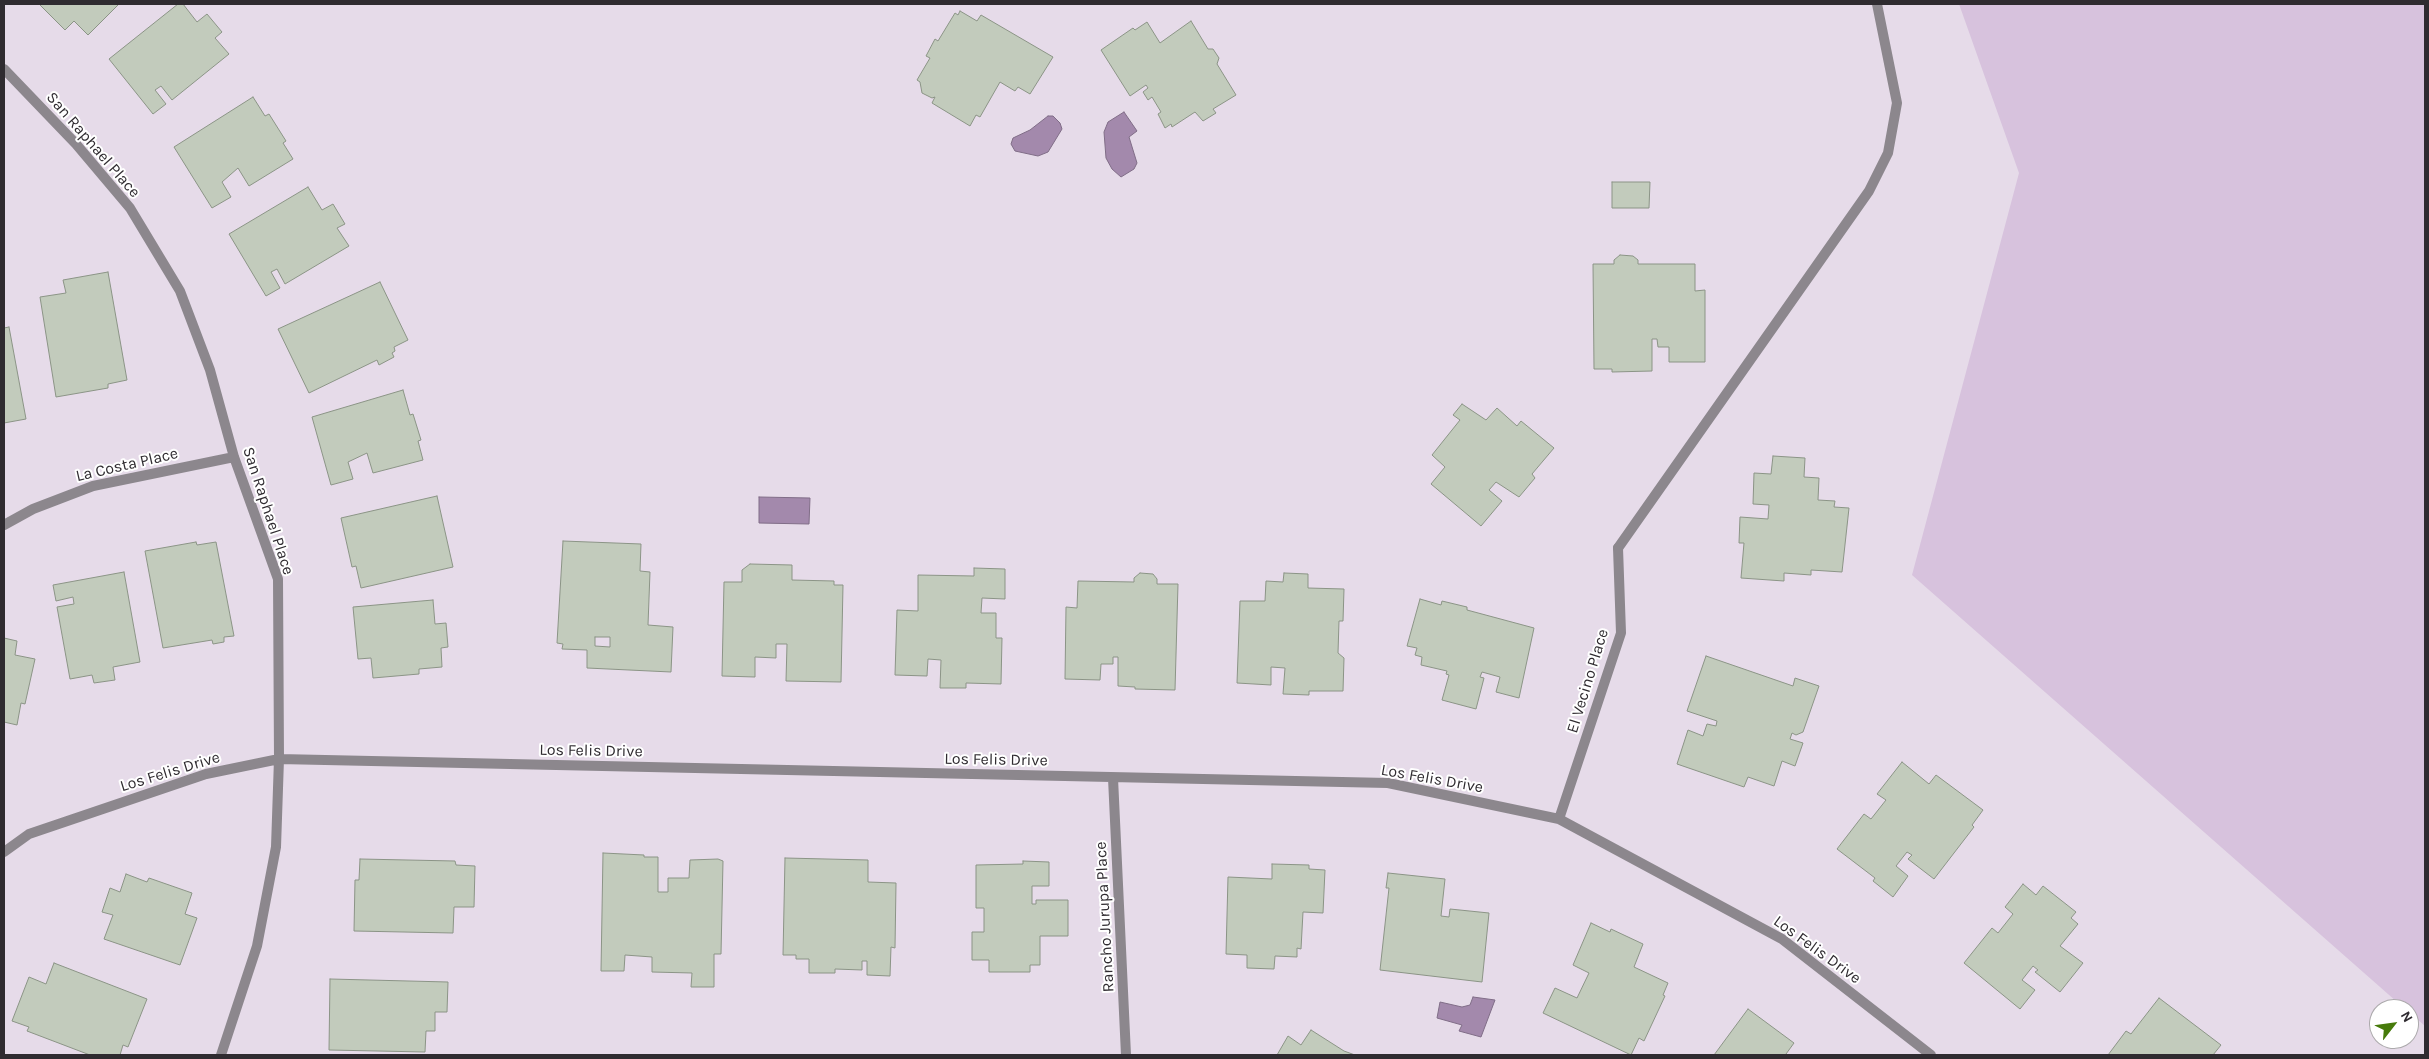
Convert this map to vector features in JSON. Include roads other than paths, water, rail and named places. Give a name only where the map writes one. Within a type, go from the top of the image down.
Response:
[{"type":"street","name":"El Vecino Place","points":[[1559,819],[1621,633],[1618,548],[1868,190],[1888,153],[1896,104],[1877,4]]},
{"type":"street","name":"San Raphael Place","points":[[4,69],[76,144],[130,208],[180,291],[210,370],[234,457],[278,579],[279,759],[276,847],[257,946],[220,1055]]},
{"type":"street","name":"La Costa Place","points":[[4,525],[33,509],[94,486],[234,457]]},
{"type":"street","name":"Los Felis Drive","points":[[4,852],[29,834],[206,774],[279,759],[1388,783],[1559,819],[1782,939],[1931,1055]]},
{"type":"street","name":"Rancho Jurupa Place","points":[[1113,778],[1126,1055]]}]
